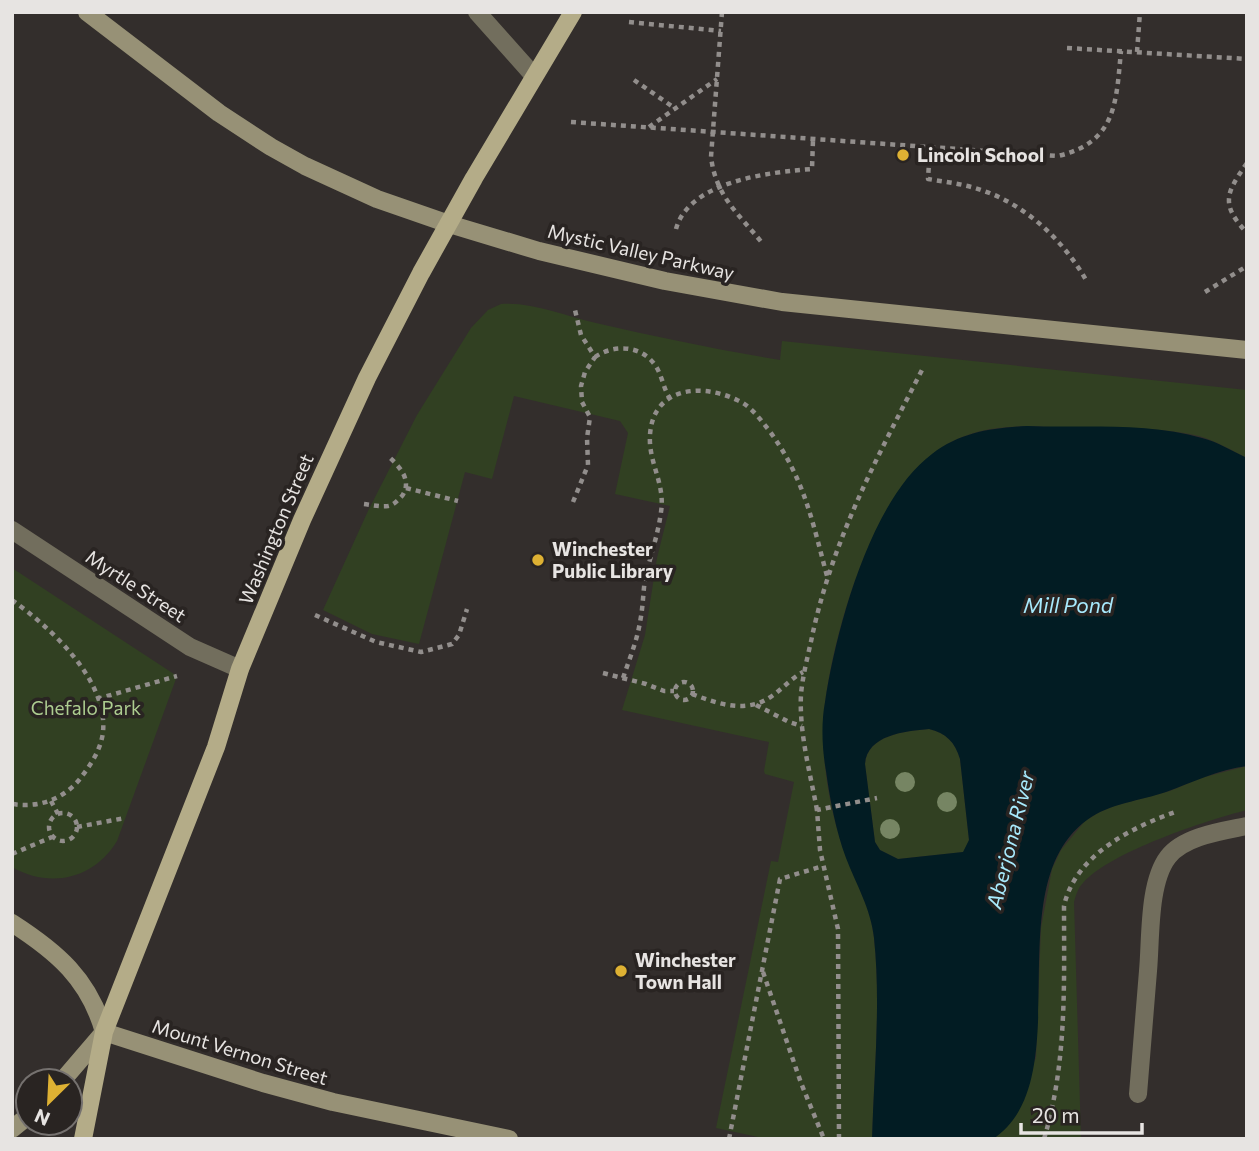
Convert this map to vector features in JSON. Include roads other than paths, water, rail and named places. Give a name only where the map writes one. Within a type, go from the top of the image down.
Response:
[{"type":"main road","name":"Mystic Valley Parkway","points":[[87,12],[180,85],[271,147],[377,199],[449,224],[573,260],[727,293],[819,306],[1247,350]]},
{"type":"main road","name":"Washington Street","points":[[74,1067],[104,1031],[216,747],[240,669],[347,420],[449,224],[573,12]]},
{"type":"main road","points":[[12,923],[50,950],[75,974],[89,992],[98,1012],[104,1031],[83,1139]]},
{"type":"main road","name":"Mount Vernon Street","points":[[104,1031],[252,1080],[321,1099],[509,1139]]},
{"type":"street","points":[[477,12],[534,76]]},
{"type":"street","name":"Myrtle Street","points":[[12,530],[190,647],[240,669]]},
{"type":"street","points":[[1138,1094],[1154,903],[1163,866],[1167,858],[1181,846],[1247,826]]},
{"type":"water","name":"Mill Pond","points":[[1027,426],[1115,427],[1181,433],[1219,444],[1247,458],[1247,766],[1216,773],[1096,814],[1087,820],[1060,851],[1046,890],[1040,935],[1038,1030],[1032,1074],[1019,1111],[993,1139],[872,1139],[877,1013],[874,938],[866,907],[842,848],[829,793],[823,727],[830,672],[848,603],[874,533],[891,501],[910,475],[932,454],[954,441],[977,432]],"holes":[[[919,730],[935,731],[949,739],[960,759],[969,840],[963,852],[898,859],[880,850],[875,842],[865,764],[867,754],[872,747],[889,736]]]},
{"type":"place","name":"Lincoln School","points":[[903,155]]},
{"type":"place","name":"Winchester Public Library","points":[[538,560]]},
{"type":"place","name":"Winchester Town Hall","points":[[621,971]]},
{"type":"park label","name":"Chefalo Park","points":[[86,708]]},
{"type":"water label","name":"Aberjona River","points":[[1011,840]]}]
